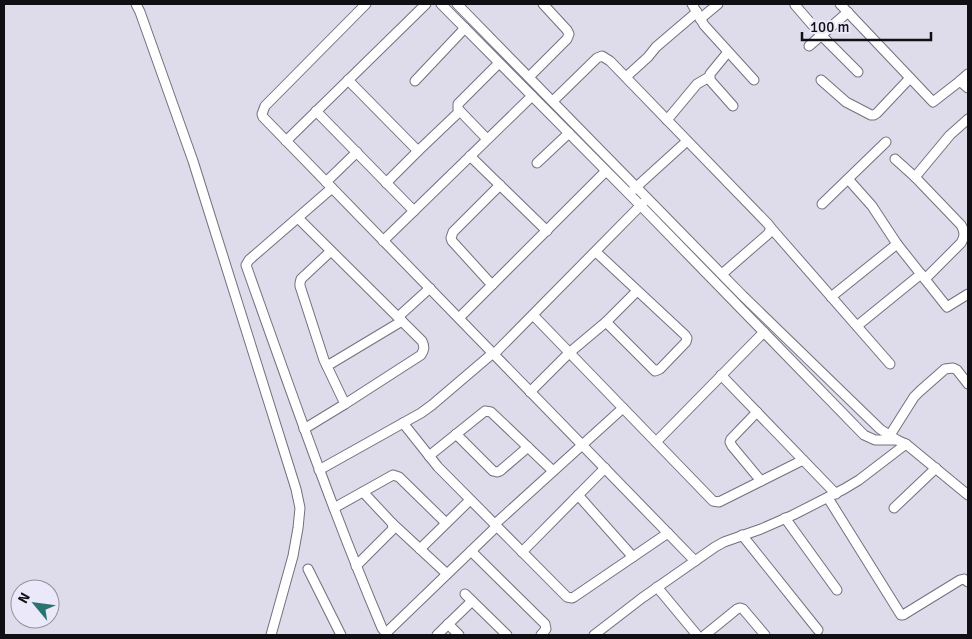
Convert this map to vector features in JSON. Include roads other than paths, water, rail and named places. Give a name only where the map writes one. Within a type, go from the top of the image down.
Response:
[{"type":"street","points":[[136,4],[193,161],[296,489],[300,508],[298,528],[293,556],[271,635]]},
{"type":"street","points":[[366,4],[265,106],[262,114],[264,118],[695,561]]},
{"type":"street","points":[[286,141],[426,4]]},
{"type":"street","points":[[441,4],[864,435],[875,440],[894,438]]},
{"type":"street","points":[[457,4],[722,274],[880,428],[906,444],[968,495]]},
{"type":"street","points":[[529,77],[567,38],[568,34],[568,30],[543,4]]},
{"type":"street","points":[[692,4],[698,16],[754,80]]},
{"type":"street","points":[[626,78],[656,47],[698,16],[718,4]]},
{"type":"street","points":[[840,4],[933,102],[968,74]]},
{"type":"street","points":[[795,6],[858,72]]},
{"type":"street","points":[[809,46],[848,12]]},
{"type":"street","points":[[415,81],[465,28]]},
{"type":"street","points":[[667,120],[697,84],[709,77],[728,52]]},
{"type":"street","points":[[554,101],[597,58],[602,56],[610,62],[768,224],[890,364]]},
{"type":"street","points":[[487,139],[460,111],[458,104],[499,63]]},
{"type":"street","points":[[709,77],[733,106]]},
{"type":"street","points":[[821,80],[846,102],[874,115],[910,78]]},
{"type":"street","points":[[348,80],[418,151]]},
{"type":"street","points":[[960,81],[968,88]]},
{"type":"street","points":[[383,241],[532,96]]},
{"type":"street","points":[[316,111],[414,211]]},
{"type":"street","points":[[386,183],[460,111]]},
{"type":"street","points":[[915,177],[950,135],[968,119]]},
{"type":"street","points":[[537,163],[568,133]]},
{"type":"street","points":[[629,194],[687,141]]},
{"type":"street","points":[[822,204],[886,142]]},
{"type":"street","points":[[357,152],[298,218],[249,260],[246,268],[319,470],[356,566],[386,634],[496,525],[623,408]]},
{"type":"street","points":[[470,156],[546,231]]},
{"type":"street","points":[[857,326],[923,277],[961,243],[964,237],[964,231],[960,225],[895,158]]},
{"type":"street","points":[[459,318],[606,171]]},
{"type":"street","points":[[848,179],[872,206],[897,244],[947,307],[968,294]]},
{"type":"street","points":[[492,285],[451,238],[453,232],[500,185]]},
{"type":"street","points":[[319,470],[432,405],[493,354],[648,198]]},
{"type":"street","points":[[298,218],[422,341],[424,346],[424,351],[421,355],[304,429]]},
{"type":"street","points":[[722,274],[768,234],[771,228]]},
{"type":"street","points":[[831,297],[897,244]]},
{"type":"street","points":[[331,251],[304,276],[300,286],[327,366],[345,404]]},
{"type":"street","points":[[596,252],[687,338],[685,344],[655,371],[606,322]]},
{"type":"street","points":[[327,366],[400,319],[430,288]]},
{"type":"street","points":[[530,392],[569,353],[606,322],[638,291]]},
{"type":"street","points":[[533,315],[713,501],[719,502],[803,460]]},
{"type":"street","points":[[656,442],[764,332]]},
{"type":"street","points":[[894,438],[914,397],[945,369],[953,368],[957,370],[968,384]]},
{"type":"street","points":[[721,375],[803,460],[832,496],[901,615],[960,580],[964,579],[968,582]]},
{"type":"street","points":[[429,456],[485,411],[488,411],[553,471]]},
{"type":"street","points":[[757,412],[730,442],[761,481]]},
{"type":"street","points":[[403,423],[429,456],[470,500],[566,597],[574,597],[668,533]]},
{"type":"street","points":[[456,434],[497,472],[500,472],[528,447]]},
{"type":"street","points":[[594,635],[724,542],[762,528],[832,496],[859,480],[906,444]]},
{"type":"street","points":[[522,552],[605,468]]},
{"type":"street","points":[[894,508],[936,468]]},
{"type":"street","points":[[334,508],[390,476],[396,475],[446,523]]},
{"type":"street","points":[[363,492],[447,574]]},
{"type":"street","points":[[578,495],[633,557]]},
{"type":"street","points":[[420,549],[470,500]]},
{"type":"street","points":[[785,518],[838,590]]},
{"type":"street","points":[[356,566],[392,530],[392,522]]},
{"type":"street","points":[[742,535],[818,630]]},
{"type":"street","points":[[471,551],[545,624],[546,629],[541,635]]},
{"type":"street","points":[[308,569],[341,635]]},
{"type":"street","points":[[658,588],[697,635]]},
{"type":"street","points":[[465,594],[507,635]]},
{"type":"street","points":[[437,635],[472,601]]},
{"type":"street","points":[[705,635],[740,608],[743,609],[764,635]]},
{"type":"street","points":[[448,624],[459,635]]}]
